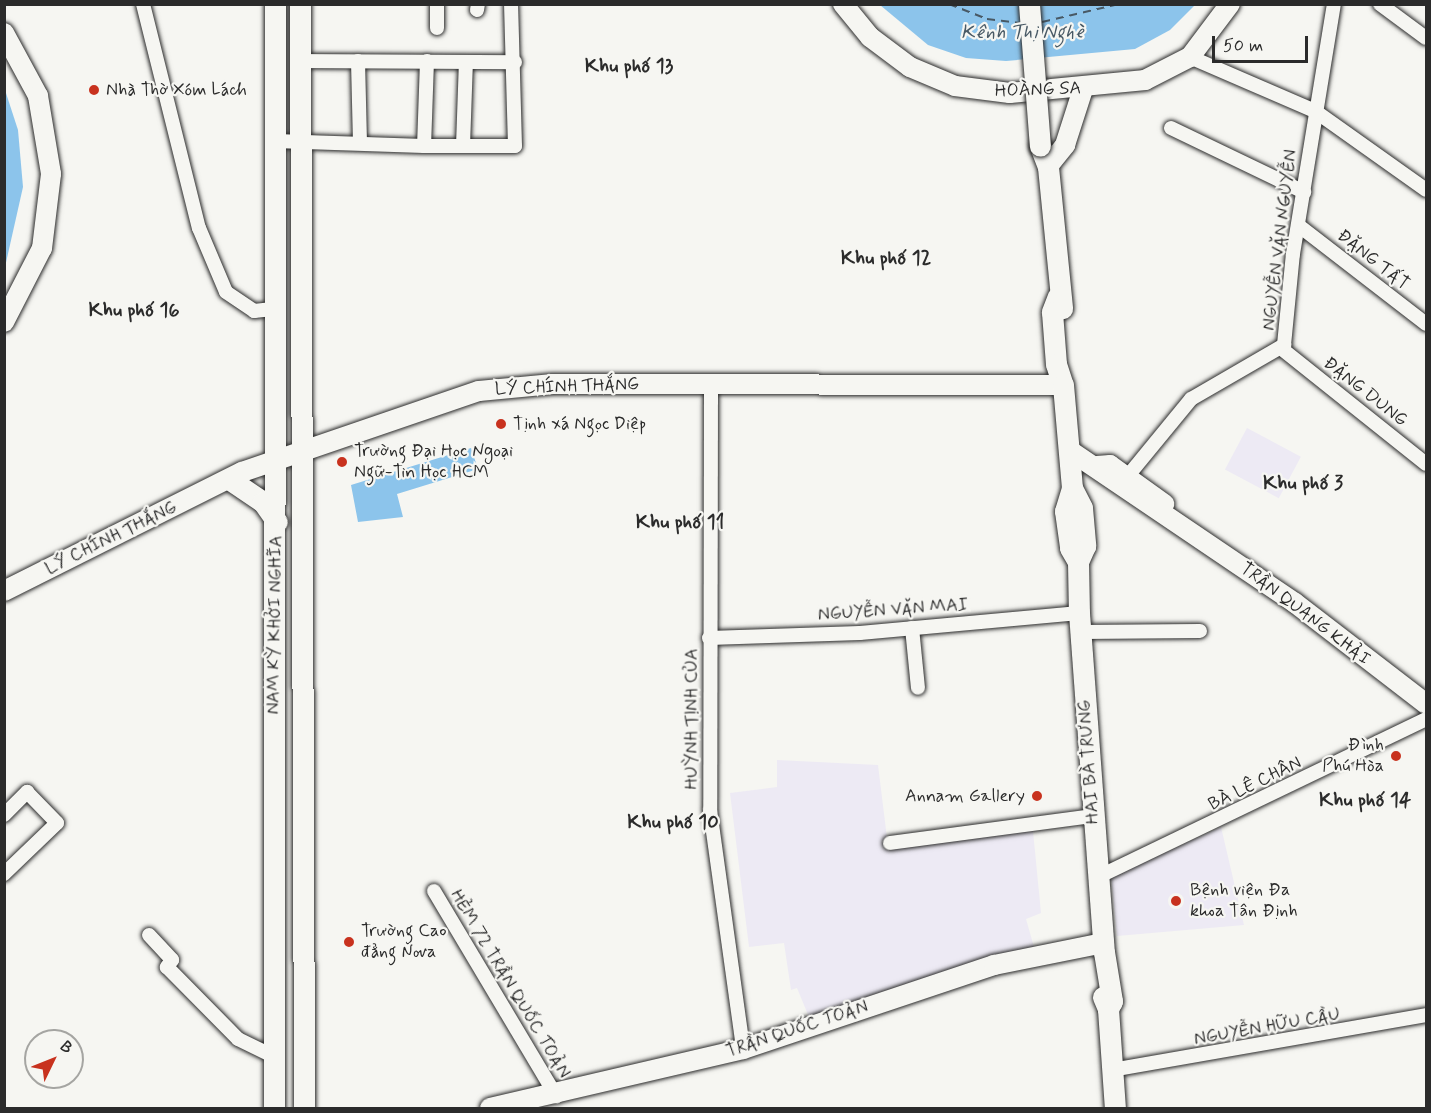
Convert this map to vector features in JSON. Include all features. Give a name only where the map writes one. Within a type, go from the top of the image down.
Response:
[{"type":"main road","name":"NAM KỲ KHỞI NGHĨA","points":[[274,1108],[271,1055],[277,522],[273,309],[275,4]]},
{"type":"main road","name":"NAM KỲ KHỞI NGHĨA","points":[[300,4],[305,450],[306,1102]]},
{"type":"main road","points":[[1029,4],[1048,156]]},
{"type":"main road","points":[[1043,4],[1048,156]]},
{"type":"main road","name":"HAI BÀ TRƯNG","points":[[1048,156],[1058,296],[1052,312],[1056,364],[1064,385],[1072,488],[1065,510],[1070,548],[1078,562],[1092,816],[1104,953],[1100,971],[1108,1009],[1115,1108]]},
{"type":"main road","points":[[229,479],[263,502],[277,522]]},
{"type":"street","points":[[143,4],[199,228],[226,292],[254,311],[273,309]]},
{"type":"street","points":[[437,4],[437,28]]},
{"type":"street","points":[[275,141],[360,142],[424,146],[514,146],[515,62],[511,4]]},
{"type":"street","name":"HOÀNG SA","points":[[843,4],[884,49],[939,81],[993,92],[1083,89],[1145,80],[1190,57],[1230,4]]},
{"type":"street","points":[[1320,4],[1333,8]]},
{"type":"street","points":[[1380,4],[1426,38]]},
{"type":"street","name":"NGUYỄN VĂN NGUYỄN","points":[[1127,477],[1191,399],[1282,349],[1315,111],[1333,8]]},
{"type":"street","points":[[4,33],[38,96],[51,174],[42,248],[4,322]]},
{"type":"street","points":[[1190,57],[1315,111],[1426,190]]},
{"type":"street","points":[[299,61],[515,62]]},
{"type":"street","points":[[358,61],[360,142]]},
{"type":"street","points":[[424,146],[427,61]]},
{"type":"street","points":[[463,146],[466,62]]},
{"type":"street","points":[[1048,156],[1065,145],[1083,89]]},
{"type":"street","points":[[1171,128],[1304,192]]},
{"type":"street","name":"ÐẶNG TẤT","points":[[1298,225],[1426,324]]},
{"type":"street","name":"ĐẶNG DUNG","points":[[1282,349],[1426,464]]},
{"type":"street","name":"LÝ CHÍNH THẮNG","points":[[4,591],[229,479],[276,460],[479,391],[553,384],[711,387],[1064,385]]},
{"type":"street","name":"HUỲNH TỊNH CỦA","points":[[711,387],[710,810],[743,1049]]},
{"type":"street","name":"TRẦN QUANG KHẢI","points":[[1069,450],[1097,466],[1103,477],[1172,525],[1183,524]]},
{"type":"street","name":"TRẦN QUANG KHẢI","points":[[1097,466],[1110,465],[1181,515],[1183,524],[1426,704]]},
{"type":"street","name":"NGUYỄN VĂN MAI","points":[[709,638],[1080,623],[1200,631]]},
{"type":"street","points":[[912,628],[918,688]]},
{"type":"street","name":"BÀ LÊ CHÂN","points":[[1098,877],[1426,719]]},
{"type":"street","points":[[4,815],[27,792],[57,823],[4,874]]},
{"type":"street","points":[[890,843],[1092,816]]},
{"type":"street","name":"HẺM 72 TRẦN QUỐC TOẢN","points":[[434,891],[556,1102]]},
{"type":"street","points":[[149,935],[172,960],[166,967],[238,1039],[271,1055]]},
{"type":"street","name":"TRẦN QUỐC TOẢN","points":[[490,1108],[556,1102],[743,1049],[994,965],[1104,953]]},
{"type":"street","name":"NGUYỄN HỮU CẦU","points":[[1112,1070],[1426,1015]]},
{"type":"shaded area","points":[[1247,428],[1301,457],[1279,498],[1225,469]]},
{"type":"shaded area","points":[[777,760],[878,765],[888,846],[1033,831],[1041,913],[1026,919],[1034,947],[811,1022],[797,988],[791,990],[784,943],[749,947],[730,793],[777,787]]},
{"type":"shaded area","name":"Bệnh viện Đa khoa Tân Định","points":[[1221,827],[1244,925],[1117,936],[1111,877]]},
{"type":"water","name":"Kênh Thị Nghè","points":[[880,5],[1195,5],[1170,30],[1135,49],[1006,61],[966,58],[928,45]]},
{"type":"water","points":[[5,90],[18,130],[23,187],[5,267]]},
{"type":"water","points":[[471,448],[478,469],[397,494],[403,517],[358,522],[351,485]]},
{"type":"ferry route","points":[[949,4],[987,19],[1022,23]]},
{"type":"ferry route","points":[[1042,22],[1119,4]]},
{"type":"place","name":"Nhà Thờ Xóm Lách","points":[[94,90]]},
{"type":"place","name":"Tịnh xá Ngọc Diệp","points":[[501,424]]},
{"type":"place","name":"Trường Đại Học Ngoại Ngữ-Tin Học HCM","points":[[342,462]]},
{"type":"place","name":"Đình Phú Hòa","points":[[1396,756]]},
{"type":"place","name":"Annam Gallery","points":[[1037,796]]},
{"type":"place","name":"Bệnh viện Đa khoa Tân Định","points":[[1176,901]]},
{"type":"place","name":"Trường Cao đẳng Nova","points":[[349,942]]},
{"type":"district","name":"Khu phố 13","points":[[629,66]]},
{"type":"district","name":"Khu phố 12","points":[[886,258]]},
{"type":"district","name":"Khu phố 16","points":[[134,310]]},
{"type":"district","name":"Khu phố 3","points":[[1303,483]]},
{"type":"district","name":"Khu phố 11","points":[[680,522]]},
{"type":"district","name":"Khu phố 14","points":[[1365,800]]},
{"type":"district","name":"Khu phố 10","points":[[673,822]]}]
